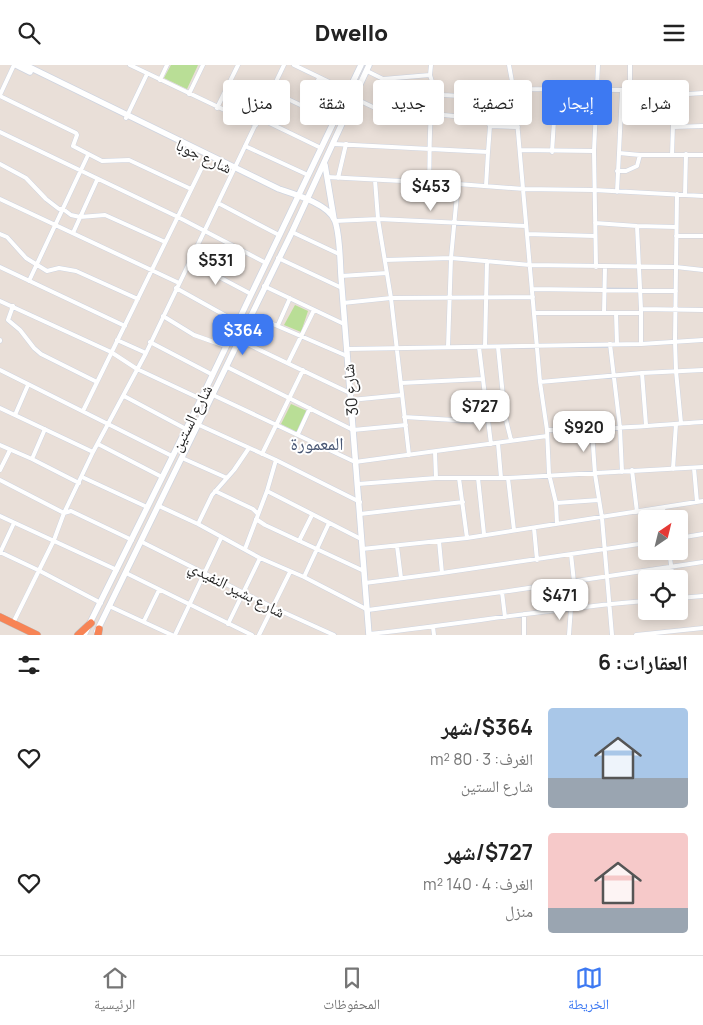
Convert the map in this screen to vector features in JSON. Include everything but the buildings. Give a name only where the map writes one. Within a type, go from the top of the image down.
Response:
[{"type":"highway","points":[[0,617],[28,633]]},
{"type":"highway","points":[[0,622],[37,635]]},
{"type":"highway","points":[[78,635],[91,623]]},
{"type":"main road","name":"شارع جوبا","points":[[15,65],[29,67],[234,168],[280,193],[308,202]]},
{"type":"main road","name":"شارع الستين","points":[[354,80],[361,65]]},
{"type":"main road","name":"شارع الستين","points":[[362,80],[368,68]]},
{"type":"main road","name":"شارع الستين","points":[[84,635],[213,375],[225,346],[332,125]]},
{"type":"main road","name":"شارع الستين","points":[[97,633],[203,417],[264,286],[308,202],[342,125]]},
{"type":"main road","name":"شارع جوبا","points":[[188,146],[206,157],[234,168]]},
{"type":"main road","name":"شارع 30","points":[[325,162],[339,254],[369,635]]},
{"type":"main road","points":[[308,202],[325,210],[335,220]]},
{"type":"main road","points":[[200,401],[207,407]]},
{"type":"main road","points":[[194,413],[203,417]]},
{"type":"main road","points":[[100,606],[108,609]]},
{"type":"main road","points":[[95,615],[103,619]]},
{"type":"street","points":[[15,65],[0,95],[76,133],[73,146],[88,155],[106,162],[128,159],[191,189]]},
{"type":"street","points":[[130,65],[223,111]]},
{"type":"street","points":[[160,80],[167,65]]},
{"type":"street","points":[[190,94],[203,65]]},
{"type":"street","points":[[217,108],[238,65]]},
{"type":"street","points":[[276,65],[283,67],[276,80]]},
{"type":"street","points":[[294,65],[323,80]]},
{"type":"street","points":[[431,65],[430,75],[432,80]]},
{"type":"street","points":[[509,65],[512,80]]},
{"type":"street","points":[[597,80],[598,65]]},
{"type":"street","points":[[630,65],[630,80]]},
{"type":"street","points":[[368,68],[383,79],[430,75]]},
{"type":"street","points":[[127,116],[147,74]]},
{"type":"street","points":[[612,90],[622,90],[617,192]]},
{"type":"street","points":[[689,94],[703,93]]},
{"type":"street","points":[[13,623],[54,540],[64,513],[108,423],[146,353],[203,231],[256,125]]},
{"type":"street","points":[[273,125],[321,148]]},
{"type":"street","points":[[429,183],[430,125]]},
{"type":"street","points":[[552,152],[554,125]]},
{"type":"street","points":[[595,125],[594,190],[596,267]]},
{"type":"street","points":[[486,186],[490,126],[518,127],[536,346],[547,436],[549,474],[556,503],[557,524]]},
{"type":"street","points":[[672,155],[673,127],[703,127]]},
{"type":"street","points":[[0,132],[178,217],[266,263]]},
{"type":"street","points":[[334,143],[488,152]]},
{"type":"street","points":[[338,178],[346,144]]},
{"type":"street","points":[[245,147],[308,175]]},
{"type":"street","points":[[520,150],[552,152],[594,151]]},
{"type":"street","points":[[619,153],[703,155]]},
{"type":"street","points":[[29,281],[88,155]]},
{"type":"street","points":[[617,171],[626,171],[636,166],[640,155]]},
{"type":"street","points":[[685,195],[686,155]]},
{"type":"street","points":[[83,411],[206,157]]},
{"type":"street","points":[[0,164],[26,178],[55,207],[63,209],[71,215],[80,217],[105,215],[165,242]]},
{"type":"street","points":[[326,177],[524,189],[594,190],[703,196]]},
{"type":"street","points":[[73,233],[98,180]]},
{"type":"street","points":[[375,180],[378,219],[391,299],[410,455]]},
{"type":"street","points":[[448,347],[451,258],[458,184]]},
{"type":"street","points":[[673,469],[679,424],[675,341],[677,194]]},
{"type":"street","points":[[0,199],[179,283]]},
{"type":"street","points":[[218,203],[280,235]]},
{"type":"street","points":[[335,220],[378,219],[526,226]]},
{"type":"street","points":[[595,223],[676,227]]},
{"type":"street","points":[[637,226],[640,267],[641,344]]},
{"type":"street","points":[[292,232],[339,254]]},
{"type":"street","points":[[0,233],[7,237],[25,257],[47,271],[59,268],[76,271],[138,299]]},
{"type":"street","points":[[527,234],[595,235]]},
{"type":"street","points":[[676,236],[703,236]]},
{"type":"street","points":[[278,258],[342,288]]},
{"type":"street","points":[[385,260],[451,258],[530,265],[676,267],[703,270]]},
{"type":"street","points":[[189,261],[251,294]]},
{"type":"street","points":[[485,347],[487,261]]},
{"type":"street","points":[[0,267],[125,326]]},
{"type":"street","points":[[604,313],[605,267]]},
{"type":"street","points":[[341,276],[387,273]]},
{"type":"street","points":[[264,286],[344,324]]},
{"type":"street","points":[[176,288],[237,322]]},
{"type":"street","points":[[532,289],[676,291]]},
{"type":"street","points":[[343,303],[391,299],[532,297]]},
{"type":"street","points":[[278,325],[290,298]]},
{"type":"street","points":[[0,301],[111,352],[137,369],[200,401]]},
{"type":"street","points":[[13,306],[8,320],[20,330],[37,351],[97,382]]},
{"type":"street","points":[[288,363],[314,309]]},
{"type":"street","points":[[534,313],[703,310]]},
{"type":"street","points":[[616,313],[617,344]]},
{"type":"street","points":[[252,315],[348,356]]},
{"type":"street","points":[[163,316],[194,335],[225,346]]},
{"type":"street","points":[[118,340],[146,353]]},
{"type":"street","points":[[239,340],[303,370],[351,397],[402,395]]},
{"type":"street","points":[[347,349],[641,344],[703,340]]},
{"type":"street","points":[[150,342],[213,375]]},
{"type":"street","points":[[610,344],[620,427],[622,472]]},
{"type":"street","points":[[479,347],[491,444]]},
{"type":"street","points":[[498,347],[505,416],[511,441]]},
{"type":"street","points":[[227,367],[353,430],[406,425]]},
{"type":"street","points":[[0,370],[172,456]]},
{"type":"street","points":[[262,454],[303,370]]},
{"type":"street","points":[[540,382],[614,375],[703,370]]},
{"type":"street","points":[[642,373],[646,425]]},
{"type":"street","points":[[401,383],[482,379]]},
{"type":"street","points":[[15,415],[28,385]]},
{"type":"street","points":[[213,395],[356,461],[547,436]]},
{"type":"street","points":[[124,396],[186,429]]},
{"type":"street","points":[[0,408],[94,452]]},
{"type":"street","points":[[298,434],[310,408]]},
{"type":"street","points":[[404,417],[471,421],[505,416]]},
{"type":"street","points":[[546,430],[592,431],[620,427],[703,422]]},
{"type":"street","points":[[199,425],[276,459],[360,502]]},
{"type":"street","points":[[32,459],[45,429]]},
{"type":"street","points":[[592,431],[612,635]]},
{"type":"street","points":[[498,443],[501,478]]},
{"type":"street","points":[[0,445],[79,483]]},
{"type":"street","points":[[98,445],[162,477]]},
{"type":"street","points":[[198,524],[215,491],[249,448]]},
{"type":"street","points":[[0,470],[10,450]]},
{"type":"street","points":[[435,452],[436,478]]},
{"type":"street","points":[[182,458],[227,478]]},
{"type":"street","points":[[245,549],[267,491],[276,459]]},
{"type":"street","points":[[358,484],[436,478],[508,478],[549,474],[595,474],[632,470],[703,467]]},
{"type":"street","points":[[694,468],[697,502]]},
{"type":"street","points":[[632,470],[637,512]]},
{"type":"street","points":[[82,477],[147,507]]},
{"type":"street","points":[[459,478],[467,537]]},
{"type":"street","points":[[478,478],[484,535]]},
{"type":"street","points":[[508,478],[514,530]]},
{"type":"street","points":[[0,480],[64,513],[70,511],[132,539]]},
{"type":"street","points":[[215,491],[258,514]]},
{"type":"street","points":[[267,491],[361,539]]},
{"type":"street","points":[[556,503],[599,500]]},
{"type":"street","points":[[362,549],[534,528],[703,501]]},
{"type":"street","points":[[360,514],[463,502]]},
{"type":"street","points":[[159,506],[198,524],[260,558],[304,577],[368,610],[574,582],[703,562]]},
{"type":"street","points":[[299,541],[312,515]]},
{"type":"street","points":[[0,516],[117,570]]},
{"type":"street","points":[[256,519],[264,525],[364,571]]},
{"type":"street","points":[[14,523],[0,553],[38,570],[100,606]]},
{"type":"street","points":[[304,577],[329,523]]},
{"type":"street","points":[[534,528],[537,560]]},
{"type":"street","points":[[688,536],[703,534]]},
{"type":"street","points":[[108,609],[144,621],[174,635],[221,538]]},
{"type":"street","points":[[439,541],[442,573]]},
{"type":"street","name":"شارع بشير النفيدي","points":[[142,542],[332,635]]},
{"type":"street","points":[[365,583],[638,544]]},
{"type":"street","points":[[396,546],[401,579]]},
{"type":"street","points":[[571,554],[574,582]]},
{"type":"street","points":[[228,624],[260,558]]},
{"type":"street","points":[[670,560],[672,570]]},
{"type":"street","points":[[259,635],[290,572]]},
{"type":"street","points":[[126,573],[252,635]]},
{"type":"street","points":[[144,621],[159,590]]},
{"type":"street","points":[[502,592],[505,617]]},
{"type":"street","points":[[688,597],[703,596]]},
{"type":"street","points":[[369,635],[571,608],[638,602]]},
{"type":"street","points":[[569,635],[571,608]]},
{"type":"street","points":[[524,614],[524,635]]},
{"type":"street","points":[[433,627],[434,635]]},
{"type":"street","points":[[636,635],[678,633],[703,628]]},
{"type":"green space","points":[[171,65],[198,65],[187,89],[164,78]]},
{"type":"green space","points":[[295,305],[308,311],[301,332],[284,325]]},
{"type":"green space","points":[[291,404],[307,411],[297,432],[281,424]]},
{"type":"district","name":"المعمورة","points":[[317,443]]}]
